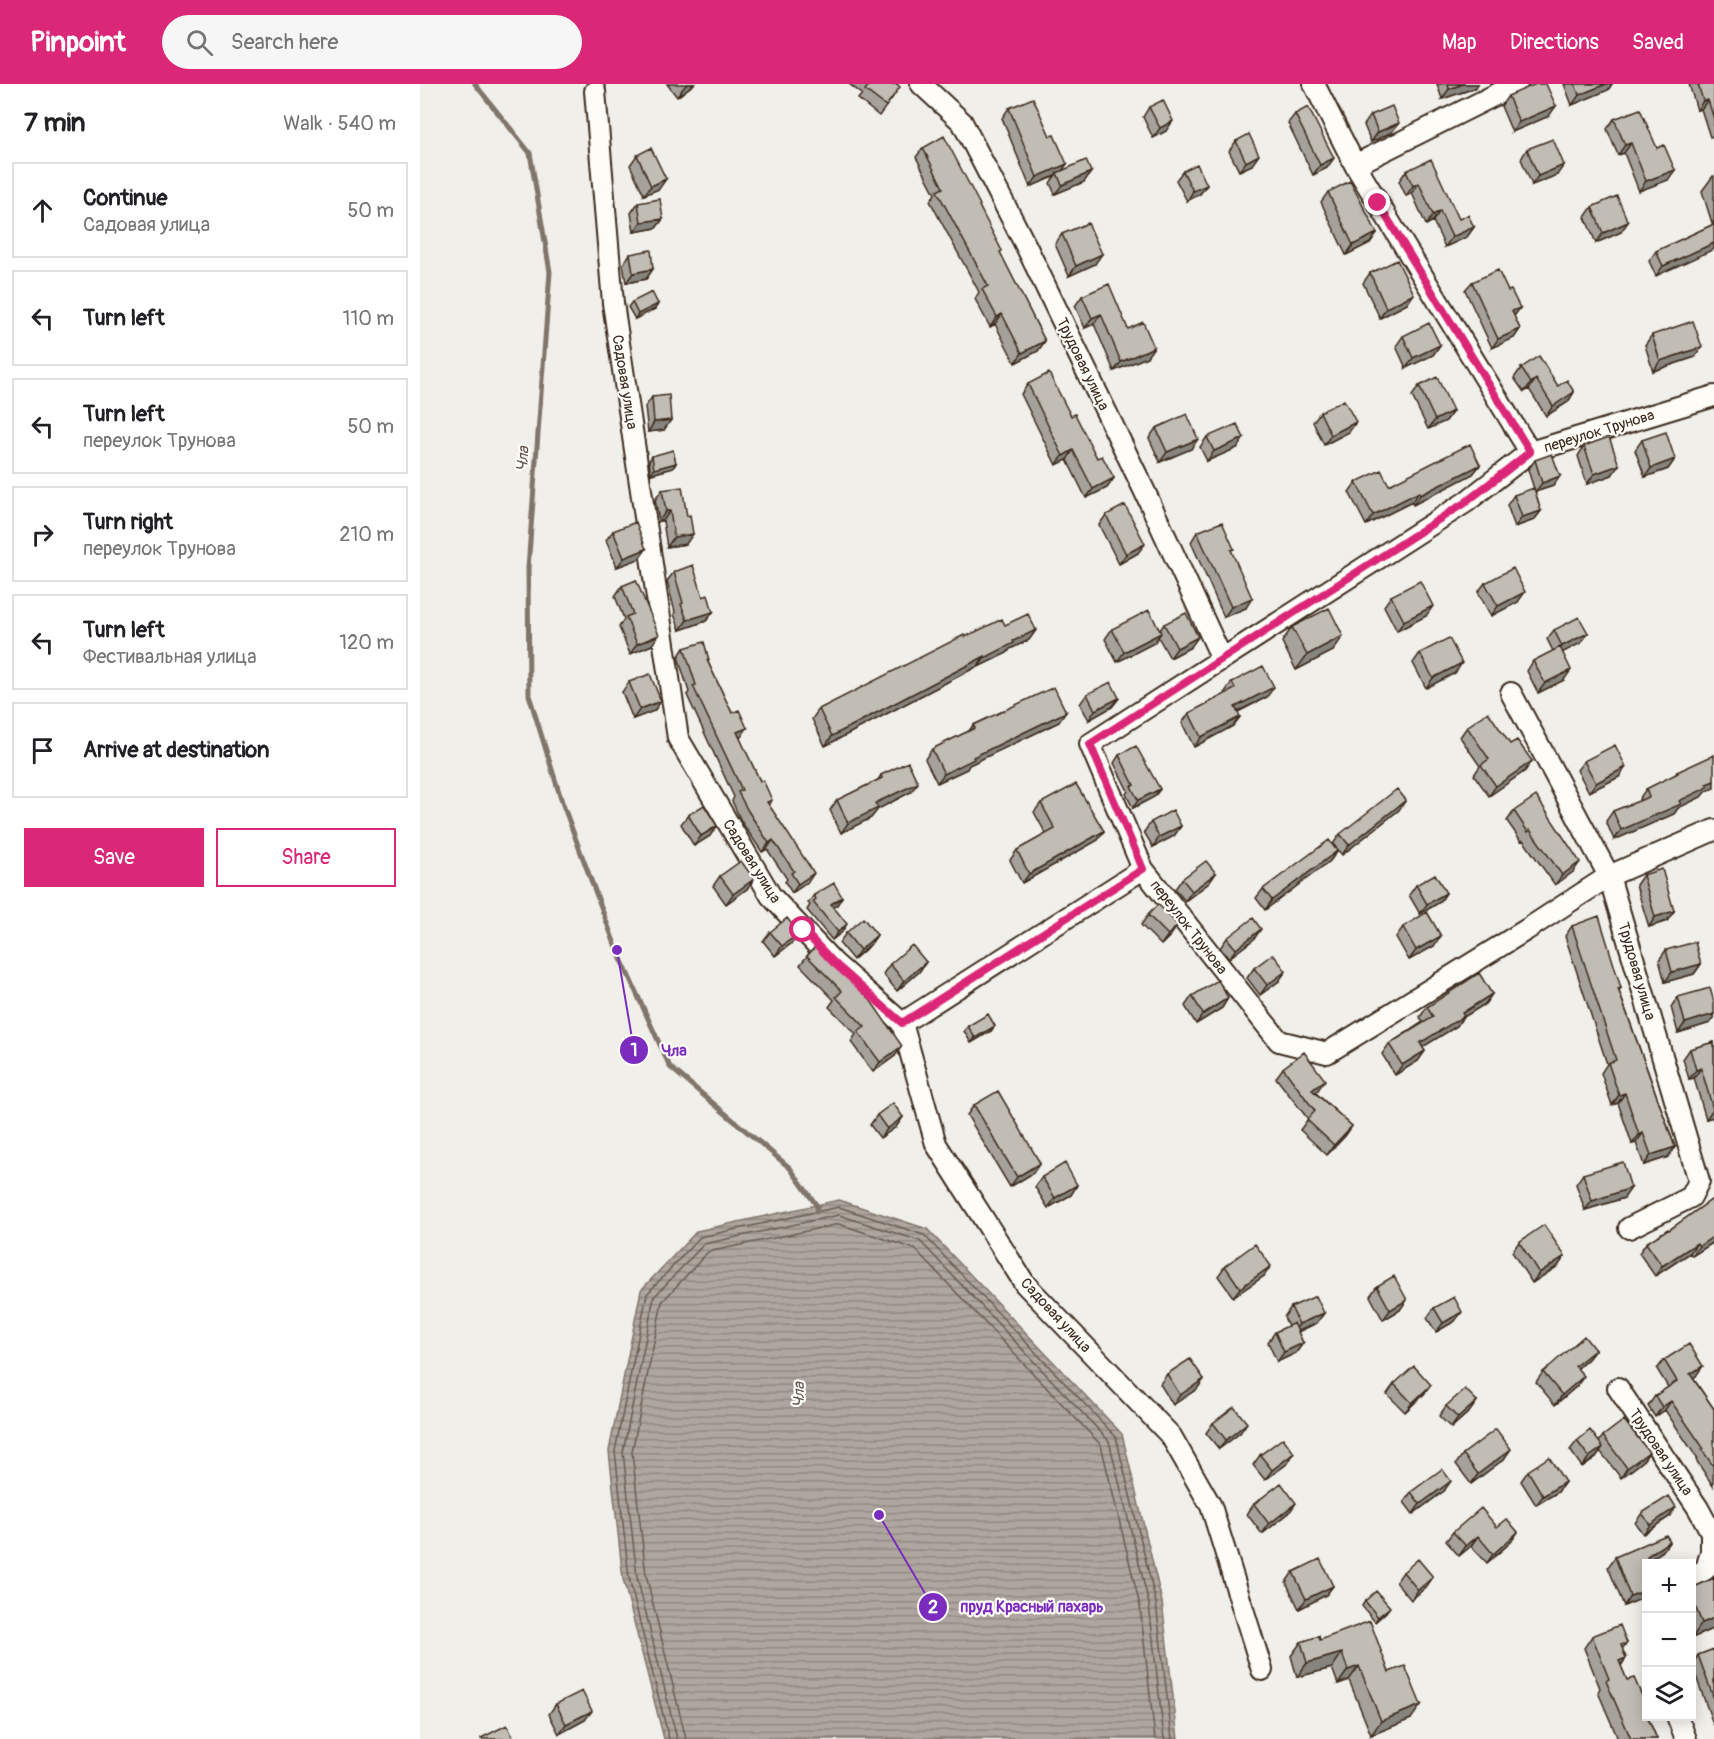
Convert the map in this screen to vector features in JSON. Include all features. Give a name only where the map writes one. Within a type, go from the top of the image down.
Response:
[{"type":"street","name":"Трудовая улица","points":[[921,84],[962,122],[1027,248],[1144,490],[1222,659]]},
{"type":"street","points":[[1314,84],[1355,165],[1530,452]]},
{"type":"street","points":[[1355,165],[1518,84]]},
{"type":"street","name":"Садовая улица","points":[[595,90],[613,303],[678,738],[771,896],[834,963],[902,1023],[936,1144],[1024,1284],[1171,1436],[1210,1506],[1262,1670]]},
{"type":"street","name":"переулок Трунова","points":[[1714,396],[1530,452],[1466,502],[1090,744],[1143,869],[1279,1041],[1326,1053],[1609,876],[1714,830]]},
{"type":"street","name":"Трудовая улица","points":[[1511,693],[1609,876],[1699,1181],[1691,1197],[1629,1228]]},
{"type":"street","points":[[902,1023],[1143,869]]},
{"type":"street","name":"Трудовая улица","points":[[1618,1388],[1698,1508],[1711,1532],[1711,1552],[1706,1569],[1696,1575]]},
{"type":"street","points":[[1679,1721],[1686,1739]]},
{"type":"water","points":[[839,1200],[927,1229],[1122,1434],[1162,1602],[1178,1739],[664,1739],[623,1579],[609,1451],[641,1290],[697,1231]]},
{"type":"building","points":[[868,84],[897,84],[900,87],[886,106],[865,90]]},
{"type":"building","points":[[1448,84],[1463,84],[1449,89]]},
{"type":"building","points":[[1536,84],[1546,84],[1556,106],[1519,122],[1508,96]]},
{"type":"building","points":[[1575,84],[1606,84],[1579,95]]},
{"type":"building","points":[[1698,84],[1714,84],[1714,119],[1708,100],[1703,101]]},
{"type":"building","points":[[1033,98],[1050,136],[1054,135],[1067,164],[1037,177],[1009,108]]},
{"type":"building","points":[[1163,100],[1173,121],[1160,128],[1149,107]]},
{"type":"building","points":[[1392,106],[1399,123],[1378,132],[1371,115]]},
{"type":"building","points":[[1308,107],[1334,158],[1320,165],[1295,114]]},
{"type":"building","points":[[1640,109],[1657,148],[1664,145],[1675,170],[1646,181],[1631,143],[1625,145],[1614,119]]},
{"type":"building","points":[[1249,134],[1259,155],[1246,162],[1236,141]]},
{"type":"building","points":[[944,136],[1045,341],[1022,353],[1002,314],[997,317],[982,289],[988,286],[937,191],[943,188],[923,148]]},
{"type":"building","points":[[1553,139],[1564,165],[1538,176],[1527,149]]},
{"type":"building","points":[[651,148],[666,179],[651,186],[637,155]]},
{"type":"building","points":[[1431,159],[1459,219],[1468,215],[1474,227],[1452,237],[1440,211],[1433,215],[1419,183],[1413,186],[1406,171]]},
{"type":"building","points":[[1086,160],[1091,172],[1062,185],[1057,173]]},
{"type":"building","points":[[1197,164],[1207,185],[1193,191],[1183,171]]},
{"type":"building","points":[[1350,181],[1377,233],[1353,245],[1328,192]]},
{"type":"building","points":[[1617,196],[1628,222],[1603,233],[1592,207]]},
{"type":"building","points":[[660,199],[663,219],[641,222],[638,203]]},
{"type":"building","points":[[1088,223],[1102,254],[1076,266],[1062,234]]},
{"type":"building","points":[[1714,224],[1714,243],[1663,266],[1656,251]]},
{"type":"building","points":[[651,250],[653,269],[633,273],[630,254]]},
{"type":"building","points":[[1397,260],[1414,294],[1386,308],[1370,273]]},
{"type":"building","points":[[1498,270],[1508,291],[1511,290],[1520,308],[1512,311],[1520,329],[1498,339],[1472,282]]},
{"type":"building","points":[[1109,284],[1128,329],[1143,322],[1154,347],[1121,362],[1101,314],[1092,318],[1082,296]]},
{"type":"building","points":[[652,292],[658,304],[638,314],[632,302]]},
{"type":"building","points":[[1693,321],[1702,347],[1660,361],[1652,335]]},
{"type":"building","points":[[1429,323],[1440,345],[1413,358],[1403,336]]},
{"type":"building","points":[[1539,356],[1558,386],[1567,380],[1574,392],[1553,406],[1536,379],[1531,383],[1521,368]]},
{"type":"building","points":[[1049,373],[1071,416],[1075,414],[1097,458],[1102,456],[1114,478],[1093,489],[1073,450],[1063,456],[1028,384]]},
{"type":"building","points":[[1437,377],[1453,411],[1435,420],[1419,386]]},
{"type":"building","points":[[669,395],[671,420],[654,422],[652,397]]},
{"type":"building","points":[[1344,400],[1356,422],[1331,435],[1320,412]]},
{"type":"building","points":[[1187,414],[1198,439],[1167,452],[1156,428]]},
{"type":"building","points":[[1237,424],[1244,438],[1214,451],[1207,437]]},
{"type":"building","points":[[1666,432],[1675,459],[1651,468],[1642,440]]},
{"type":"building","points":[[1609,437],[1619,465],[1594,474],[1584,446]]},
{"type":"building","points":[[1470,444],[1480,465],[1373,515],[1356,482],[1381,470],[1389,485]]},
{"type":"building","points":[[673,450],[676,463],[654,469],[652,456]]},
{"type":"building","points":[[1552,454],[1560,476],[1542,483],[1535,460]]},
{"type":"building","points":[[682,487],[693,534],[674,537],[670,511],[666,511],[662,490]]},
{"type":"building","points":[[1534,488],[1541,511],[1522,517],[1514,495]]},
{"type":"building","points":[[1125,505],[1145,544],[1126,554],[1106,515]]},
{"type":"building","points":[[636,522],[646,549],[624,558],[613,531]]},
{"type":"building","points":[[1222,522],[1234,549],[1231,550],[1252,598],[1231,607],[1197,532]]},
{"type":"building","points":[[693,565],[703,597],[708,595],[713,612],[687,620],[674,572]]},
{"type":"building","points":[[1513,568],[1525,592],[1498,606],[1485,583]]},
{"type":"building","points":[[636,580],[659,635],[637,644],[626,617],[633,614],[622,586]]},
{"type":"building","points":[[1420,581],[1433,606],[1404,621],[1391,596]]},
{"type":"building","points":[[1329,608],[1343,636],[1307,655],[1292,627]]},
{"type":"building","points":[[1149,610],[1161,633],[1124,652],[1112,629]]},
{"type":"building","points":[[1186,613],[1198,637],[1177,648],[1164,624]]},
{"type":"building","points":[[1028,614],[1036,630],[832,736],[819,709],[964,635],[965,637],[1002,619],[1005,625]]},
{"type":"building","points":[[1579,617],[1588,633],[1562,646],[1554,630]]},
{"type":"building","points":[[1449,638],[1462,663],[1433,678],[1420,653]]},
{"type":"building","points":[[704,642],[709,660],[707,660],[732,713],[739,710],[747,728],[737,732],[760,781],[763,780],[772,800],[767,802],[814,873],[798,884],[791,873],[794,871],[773,840],[769,843],[748,811],[738,792],[742,790],[693,686],[696,685],[684,648]]},
{"type":"building","points":[[1560,647],[1571,670],[1545,683],[1533,661]]},
{"type":"building","points":[[1263,666],[1274,687],[1235,707],[1240,717],[1201,737],[1189,713],[1235,689],[1232,682]]},
{"type":"building","points":[[650,674],[661,701],[640,709],[629,682]]},
{"type":"building","points":[[1111,682],[1119,698],[1095,710],[1087,694]]},
{"type":"building","points":[[1054,687],[1066,712],[973,757],[974,759],[944,774],[932,749],[975,728],[973,725]]},
{"type":"building","points":[[1488,712],[1510,744],[1517,740],[1532,761],[1496,786],[1481,765],[1489,759],[1467,727]]},
{"type":"building","points":[[1615,745],[1626,767],[1596,783],[1584,761]]},
{"type":"building","points":[[1136,746],[1160,789],[1138,800],[1131,786],[1134,785],[1119,755]]},
{"type":"building","points":[[1714,755],[1714,781],[1706,784],[1708,787],[1679,801],[1681,804],[1621,830],[1613,811],[1649,797],[1646,789]]},
{"type":"building","points":[[908,762],[918,783],[875,803],[878,808],[848,823],[837,800],[882,778],[881,775]]},
{"type":"building","points":[[1076,784],[1104,831],[1029,874],[1017,850],[1055,829],[1041,803]]},
{"type":"building","points":[[1397,789],[1406,800],[1349,845],[1340,834]]},
{"type":"building","points":[[1536,796],[1580,862],[1562,875],[1514,811]]},
{"type":"building","points":[[704,805],[717,826],[701,836],[688,815]]},
{"type":"building","points":[[1173,810],[1181,826],[1159,837],[1151,822]]},
{"type":"building","points":[[1329,840],[1337,851],[1272,900],[1263,889]]},
{"type":"building","points":[[741,861],[754,879],[733,894],[720,876]]},
{"type":"building","points":[[1206,861],[1216,873],[1192,891],[1182,879]]},
{"type":"building","points":[[1662,869],[1674,911],[1655,917],[1643,875]]},
{"type":"building","points":[[1435,874],[1446,893],[1427,904],[1416,885]]},
{"type":"building","points":[[834,883],[842,897],[831,904],[847,924],[838,932],[813,902],[816,899],[814,895]]},
{"type":"building","points":[[1158,904],[1178,925],[1168,935],[1148,915]]},
{"type":"building","points":[[1427,912],[1441,936],[1416,950],[1403,927]]},
{"type":"building","points":[[1599,916],[1621,988],[1618,989],[1675,1147],[1651,1155],[1643,1133],[1639,1135],[1625,1093],[1619,1095],[1608,1063],[1616,1060],[1572,926]]},
{"type":"building","points":[[787,918],[799,933],[782,946],[770,932]]},
{"type":"building","points":[[863,918],[877,935],[860,950],[846,933]]},
{"type":"building","points":[[1253,918],[1261,929],[1236,949],[1227,938]]},
{"type":"building","points":[[1695,942],[1701,964],[1672,972],[1666,950]]},
{"type":"building","points":[[817,945],[869,998],[902,1046],[880,1062],[858,1032],[865,1027],[836,997],[842,991],[807,956]]},
{"type":"building","points":[[912,945],[926,962],[904,981],[890,964]]},
{"type":"building","points":[[1273,954],[1286,971],[1267,985],[1254,968]]},
{"type":"building","points":[[1479,973],[1492,994],[1462,1013],[1464,1016],[1420,1043],[1425,1051],[1402,1065],[1389,1044],[1433,1017],[1427,1007]]},
{"type":"building","points":[[1218,980],[1228,998],[1203,1014],[1192,996]]},
{"type":"building","points":[[1710,988],[1714,1002],[1714,1014],[1685,1023],[1678,997]]},
{"type":"building","points":[[988,1014],[995,1026],[975,1038],[968,1026]]},
{"type":"building","points":[[1714,1042],[1713,1109],[1701,1068],[1696,1070],[1690,1049]]},
{"type":"building","points":[[1304,1052],[1325,1080],[1312,1090],[1352,1126],[1334,1145],[1307,1120],[1315,1111],[1283,1068]]},
{"type":"building","points":[[998,1091],[1040,1163],[1017,1177],[974,1105]]},
{"type":"building","points":[[893,1103],[903,1117],[887,1129],[877,1115]]},
{"type":"building","points":[[1623,1162],[1631,1188],[1592,1201],[1583,1174]]},
{"type":"building","points":[[1065,1163],[1077,1185],[1055,1198],[1042,1177]]},
{"type":"building","points":[[1714,1198],[1714,1236],[1699,1246],[1697,1243],[1662,1266],[1646,1243],[1669,1230]]},
{"type":"building","points":[[1544,1225],[1565,1256],[1539,1273],[1519,1242]]},
{"type":"building","points":[[1255,1244],[1271,1266],[1240,1288],[1225,1266]]},
{"type":"building","points":[[1394,1276],[1407,1300],[1390,1310],[1377,1286]]},
{"type":"building","points":[[1316,1296],[1324,1313],[1299,1324],[1291,1307]]},
{"type":"building","points":[[1454,1297],[1462,1312],[1443,1323],[1434,1308]]},
{"type":"building","points":[[1294,1323],[1303,1343],[1284,1352],[1275,1332]]},
{"type":"building","points":[[1584,1336],[1595,1350],[1575,1366],[1584,1376],[1562,1395],[1543,1372]]},
{"type":"building","points":[[1689,1344],[1703,1366],[1690,1374],[1714,1409],[1714,1467],[1671,1401],[1662,1407],[1655,1396],[1677,1381],[1664,1360]]},
{"type":"building","points":[[1190,1359],[1204,1379],[1180,1395],[1167,1374]]},
{"type":"building","points":[[1414,1366],[1431,1385],[1412,1403],[1394,1384]]},
{"type":"building","points":[[1465,1389],[1477,1401],[1458,1418],[1446,1406]]},
{"type":"building","points":[[1234,1407],[1247,1423],[1226,1440],[1213,1423]]},
{"type":"building","points":[[1624,1420],[1649,1452],[1627,1468],[1603,1436]]},
{"type":"building","points":[[1496,1429],[1511,1449],[1478,1474],[1463,1454]]},
{"type":"building","points":[[1590,1430],[1603,1447],[1589,1457],[1577,1441]]},
{"type":"building","points":[[1283,1438],[1294,1453],[1272,1470],[1260,1455]]},
{"type":"building","points":[[1549,1457],[1565,1482],[1543,1496],[1528,1471]]},
{"type":"building","points":[[1442,1469],[1451,1481],[1420,1504],[1411,1492]]},
{"type":"building","points":[[1281,1483],[1296,1503],[1269,1524],[1254,1504]]},
{"type":"building","points":[[1669,1496],[1676,1507],[1650,1525],[1642,1513]]},
{"type":"building","points":[[1481,1508],[1497,1527],[1507,1519],[1518,1532],[1493,1554],[1478,1536],[1466,1546],[1453,1532]]},
{"type":"building","points":[[1666,1535],[1670,1541],[1647,1556],[1648,1559],[1642,1559],[1642,1592],[1630,1596],[1615,1557]]},
{"type":"building","points":[[1320,1559],[1333,1586],[1306,1599],[1293,1572]]},
{"type":"building","points":[[1418,1559],[1433,1577],[1418,1590],[1403,1572]]},
{"type":"building","points":[[1714,1578],[1714,1618],[1702,1623],[1696,1609],[1696,1586]]},
{"type":"building","points":[[1376,1591],[1390,1607],[1378,1617],[1365,1601]]},
{"type":"building","points":[[1370,1621],[1389,1672],[1405,1666],[1421,1705],[1381,1721],[1359,1666],[1348,1670],[1342,1653],[1307,1663],[1301,1642],[1319,1636],[1320,1640]]},
{"type":"building","points":[[1620,1625],[1627,1643],[1621,1645],[1626,1658],[1619,1661],[1627,1680],[1634,1678],[1642,1696],[1642,1721],[1649,1721],[1657,1739],[1631,1739],[1606,1681],[1609,1679],[1592,1636]]},
{"type":"building","points":[[1714,1649],[1714,1699],[1698,1655]]},
{"type":"building","points":[[582,1691],[592,1711],[566,1724],[556,1704]]},
{"type":"building","points":[[507,1725],[514,1739],[481,1739],[481,1738]]},
{"type":"waterway","name":"Чла","points":[[475,84],[530,153],[550,272],[528,568],[529,695],[562,802],[617,950],[670,1067],[790,1168],[817,1206],[816,1212]]},
{"type":"place","name":"Чла","points":[[617,950]]},
{"type":"place","name":"пруд Красный пахарь","points":[[879,1515]]},
{"type":"route","points":[[803,930],[834,963],[902,1023],[1143,869],[1090,744],[1466,502],[1530,452],[1378,203]]}]
